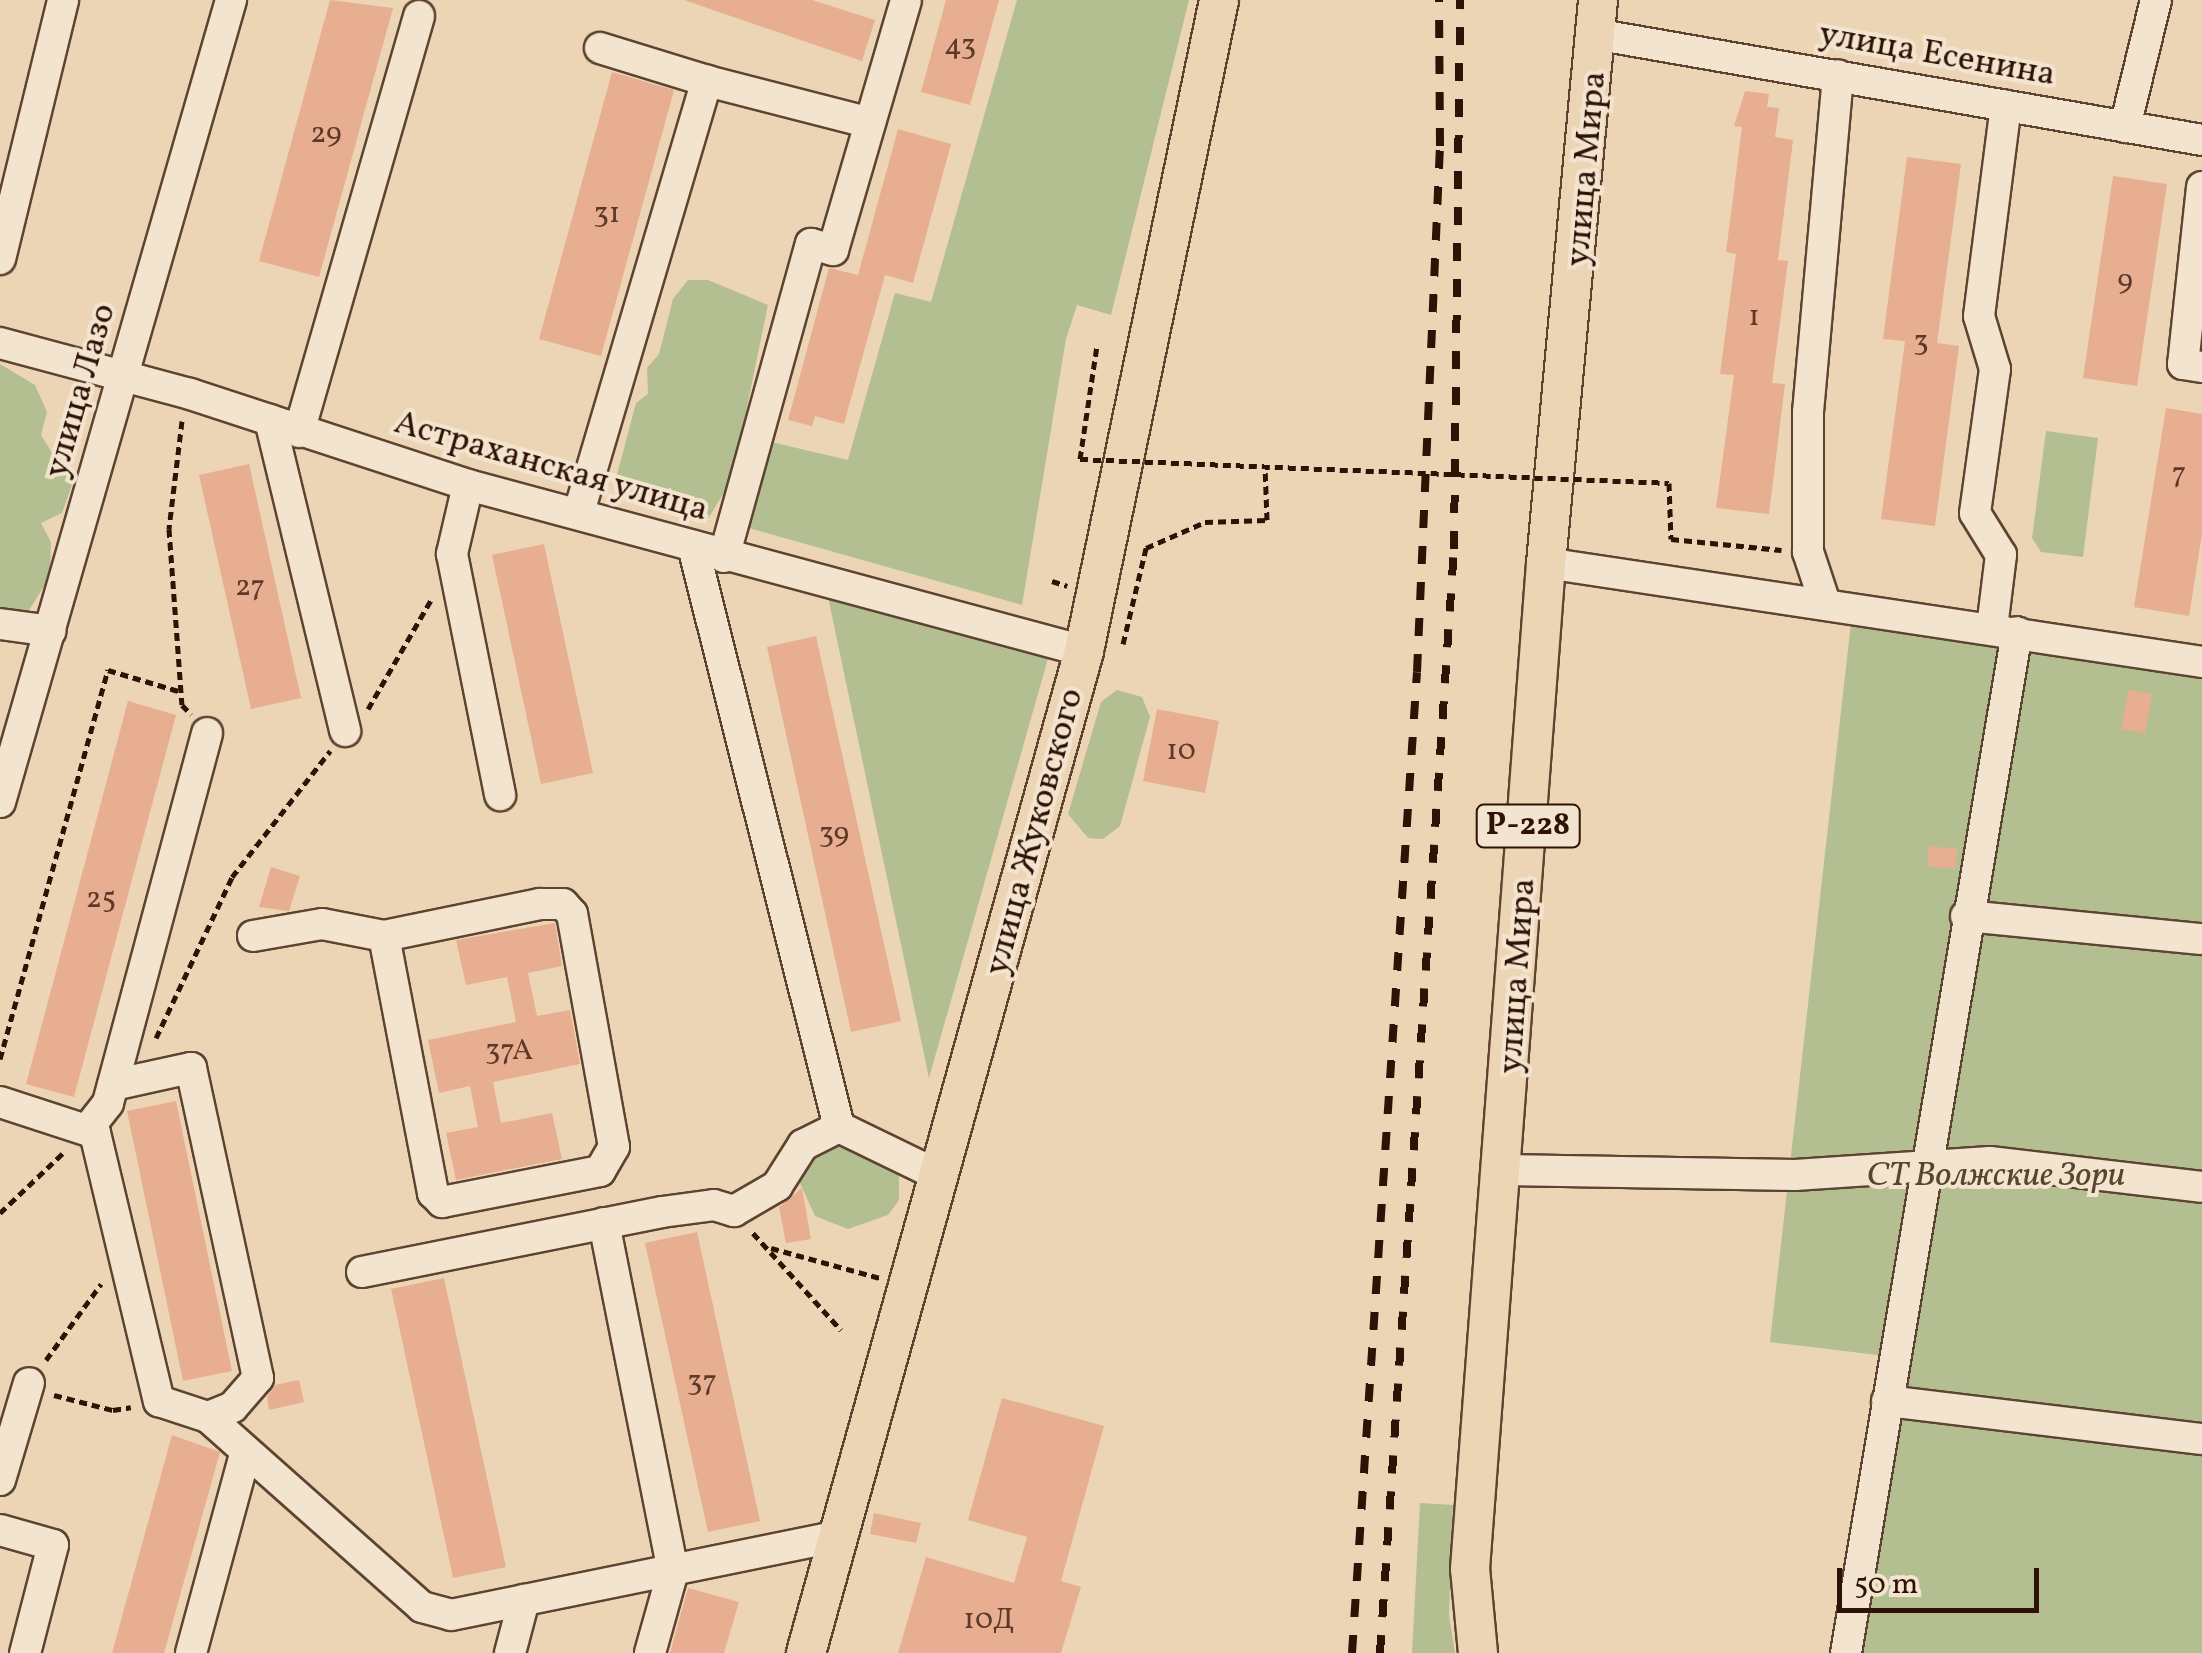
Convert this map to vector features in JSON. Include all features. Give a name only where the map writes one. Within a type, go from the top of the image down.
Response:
[{"type":"main road","name":"улица Жуковского","points":[[806,1653],[905,1284],[1084,651],[1219,0]]},
{"type":"main road","name":"улица Мира","points":[[1478,1653],[1470,1569],[1504,1170],[1546,563],[1599,18]]},
{"type":"street","points":[[0,259],[63,0]]},
{"type":"street","name":"улица Лазо","points":[[0,802],[231,0]]},
{"type":"street","points":[[2125,127],[2156,0]]},
{"type":"street","points":[[724,557],[810,244],[833,250],[870,123],[899,2]]},
{"type":"street","points":[[299,432],[419,16]]},
{"type":"street","name":"улица Есенина","points":[[1599,18],[1838,76],[2202,140]]},
{"type":"street","points":[[600,48],[707,81],[870,123]]},
{"type":"street","points":[[1824,600],[1808,552],[1808,412],[1838,76]]},
{"type":"street","points":[[579,512],[707,81]]},
{"type":"street","points":[[1846,1653],[1966,916],[2005,630],[2001,555],[1975,513],[1995,370],[1979,316],[2006,106]]},
{"type":"street","points":[[2202,187],[2182,364],[2202,367]]},
{"type":"street","name":"Астраханская улица","points":[[0,343],[190,394],[468,485],[1084,651]]},
{"type":"street","points":[[270,420],[345,731]]},
{"type":"street","points":[[468,485],[452,554],[500,796]]},
{"type":"street","points":[[693,546],[839,1128]]},
{"type":"street","points":[[1546,563],[1824,600],[2202,662]]},
{"type":"street","points":[[0,624],[51,631]]},
{"type":"street","points":[[87,1130],[113,1085],[207,733]]},
{"type":"street","points":[[252,936],[322,924],[384,936],[540,904],[563,904],[572,914],[614,1147],[609,1160],[588,1178],[448,1205]]},
{"type":"street","points":[[1966,916],[2202,939]]},
{"type":"street","points":[[384,936],[433,1193],[448,1205],[456,1253]]},
{"type":"street","points":[[113,1085],[191,1068],[258,1378],[233,1407],[208,1417]]},
{"type":"street","points":[[0,1102],[95,1133],[158,1401],[208,1417],[422,1607],[451,1615],[838,1536]]},
{"type":"street","points":[[362,1272],[714,1205],[734,1212],[776,1186],[803,1144],[839,1128],[936,1174]]},
{"type":"street","points":[[1504,1170],[1795,1175],[1926,1163],[1990,1162],[2202,1186]]},
{"type":"street","points":[[604,1223],[672,1570],[650,1653]]},
{"type":"street","points":[[0,1480],[29,1383]]},
{"type":"street","points":[[1887,1401],[2202,1439]]},
{"type":"street","points":[[191,1653],[246,1451]]},
{"type":"street","points":[[0,1530],[53,1545],[25,1653]]},
{"type":"street","points":[[510,1653],[524,1600]]},
{"type":"path","points":[[1096,345],[1080,459],[1670,483],[1671,539],[1808,552]]},
{"type":"path","points":[[190,394],[173,466],[169,529],[182,705],[208,723],[207,733]]},
{"type":"path","points":[[1124,644],[1146,548],[1213,520],[1267,520],[1265,465]]},
{"type":"path","points":[[151,1043],[164,1029],[252,844],[345,731],[368,709],[452,554]]},
{"type":"path","points":[[0,1059],[108,670],[182,692]]},
{"type":"path","points":[[0,1213],[87,1130]]},
{"type":"path","points":[[734,1212],[772,1248],[841,1330]]},
{"type":"path","points":[[772,1248],[905,1284]]},
{"type":"path","points":[[124,1254],[29,1383],[70,1402],[113,1410],[158,1401]]},
{"type":"green space","points":[[1017,0],[1189,0],[1111,315],[1077,305],[1066,339],[1022,605],[742,526],[767,441],[848,460],[895,293],[931,302]]},
{"type":"green space","points":[[688,280],[708,280],[768,305],[732,479],[708,519],[614,486],[636,403],[648,394],[647,368],[659,354],[673,299]]},
{"type":"green space","points":[[0,364],[35,385],[47,412],[41,435],[72,485],[62,513],[41,523],[51,542],[50,577],[29,610],[14,616],[0,616]]},
{"type":"green space","points":[[2046,431],[2098,438],[2083,557],[2041,552],[2032,538]]},
{"type":"green space","points":[[827,592],[1049,655],[929,1078]]},
{"type":"green space","name":"СТ Волжские Зори","points":[[1853,605],[2202,662],[2202,1653],[1846,1653],[1894,1357],[1770,1342]]},
{"type":"green space","points":[[1117,690],[1142,697],[1150,717],[1120,826],[1103,839],[1088,838],[1068,814],[1101,702]]},
{"type":"green space","points":[[835,1141],[899,1169],[899,1200],[888,1215],[848,1229],[815,1216],[795,1172],[798,1159]]},
{"type":"green space","points":[[1420,1503],[1453,1505],[1449,1615],[1455,1653],[1412,1653]]},
{"type":"building","points":[[330,0],[393,8],[319,277],[259,261]]},
{"type":"building","points":[[684,0],[812,0],[875,20],[862,61]]},
{"type":"building","points":[[946,0],[999,0],[970,105],[921,92]]},
{"type":"building","points":[[612,72],[674,90],[601,356],[539,339]]},
{"type":"building","points":[[1745,91],[1769,94],[1767,107],[1779,108],[1775,137],[1793,140],[1778,260],[1788,261],[1772,383],[1785,384],[1769,514],[1716,508],[1734,375],[1720,374],[1736,254],[1726,252],[1742,127],[1734,126]]},
{"type":"building","points":[[898,129],[951,144],[913,283],[885,275],[844,424],[815,416],[812,426],[788,420],[829,268],[858,275]]},
{"type":"building","points":[[1907,157],[1961,164],[1937,343],[1959,346],[1935,526],[1881,519],[1905,341],[1883,339]]},
{"type":"building","points":[[2113,176],[2167,184],[2137,386],[2083,378]]},
{"type":"building","points":[[2166,408],[2202,414],[2202,534],[2189,616],[2134,607]]},
{"type":"building","points":[[249,464],[301,698],[251,709],[199,475]]},
{"type":"building","points":[[544,544],[593,773],[541,784],[492,555]]},
{"type":"building","points":[[816,636],[901,1021],[851,1032],[767,647]]},
{"type":"building","points":[[2128,690],[2152,694],[2145,733],[2121,729]]},
{"type":"building","points":[[128,701],[176,715],[74,1097],[26,1084]]},
{"type":"building","points":[[1157,709],[1219,721],[1205,793],[1143,781]]},
{"type":"building","points":[[1929,846],[1958,849],[1955,869],[1927,866]]},
{"type":"building","points":[[271,867],[300,876],[289,911],[259,907]]},
{"type":"building","points":[[555,923],[562,966],[528,973],[537,1016],[570,1010],[580,1064],[493,1082],[501,1123],[552,1113],[562,1159],[456,1180],[446,1133],[478,1127],[470,1086],[439,1093],[428,1040],[516,1022],[507,977],[466,985],[456,940]]},
{"type":"building","points":[[176,1101],[232,1371],[183,1381],[127,1111]]},
{"type":"building","points":[[802,1188],[811,1239],[786,1243],[779,1207]]},
{"type":"building","points":[[697,1232],[760,1521],[708,1532],[645,1243]]},
{"type":"building","points":[[444,1278],[506,1567],[453,1578],[391,1289]]},
{"type":"building","points":[[299,1380],[304,1402],[269,1410],[267,1397],[275,1385]]},
{"type":"building","points":[[1002,1398],[1104,1426],[1061,1581],[1081,1587],[1061,1653],[898,1653],[926,1557],[1014,1583],[1027,1537],[968,1520]]},
{"type":"building","points":[[172,1435],[220,1452],[164,1653],[112,1653]]},
{"type":"building","points":[[874,1513],[921,1523],[916,1543],[870,1534]]},
{"type":"building","points":[[688,1588],[739,1602],[724,1653],[670,1653]]},
{"type":"railway","points":[[1352,1653],[1417,672],[1440,146],[1439,0]]},
{"type":"railway","points":[[1380,1653],[1454,549],[1460,0]]}]
